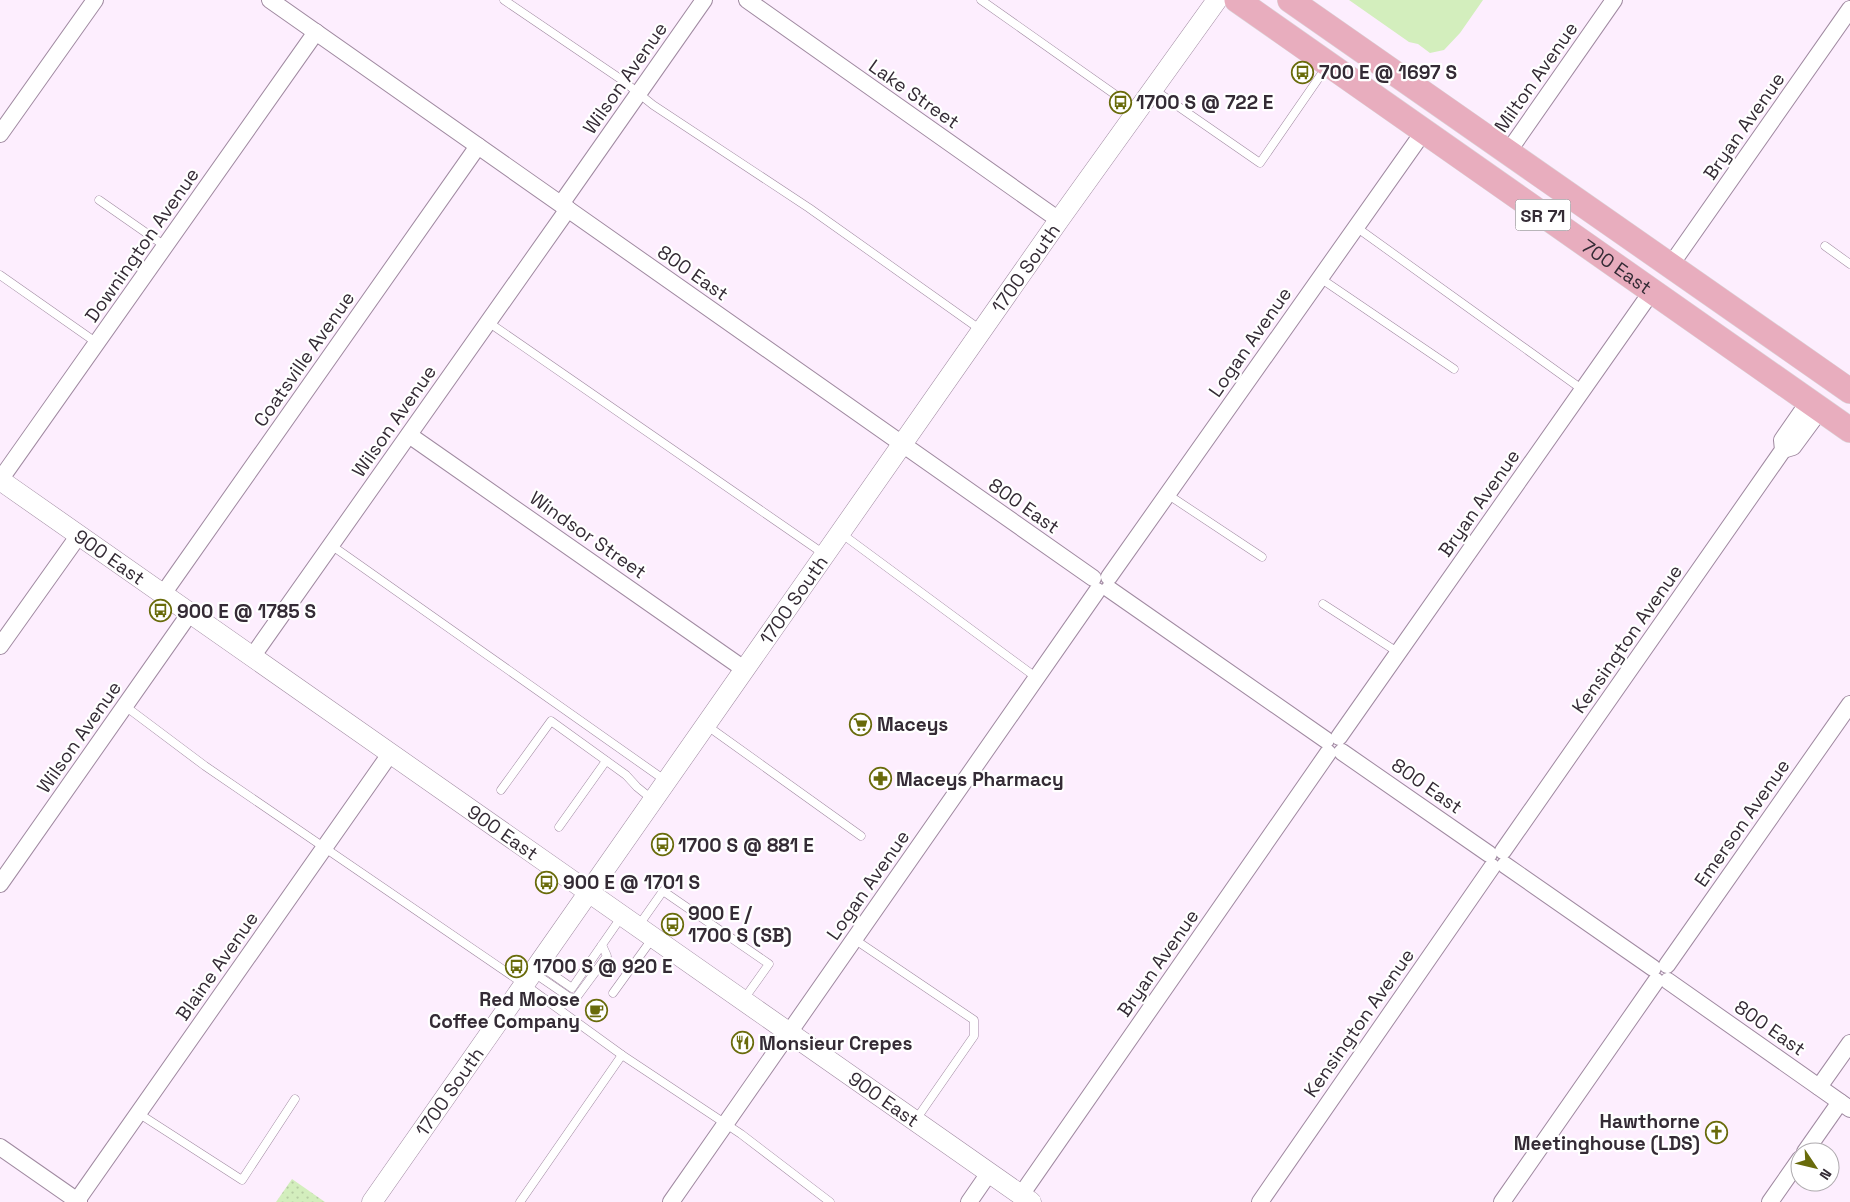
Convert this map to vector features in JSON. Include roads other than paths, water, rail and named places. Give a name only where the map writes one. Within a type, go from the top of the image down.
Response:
[{"type":"main road","name":"700 East","points":[[1237,0],[1850,430]]},
{"type":"main road","name":"700 East","points":[[1290,0],[1850,392]]},
{"type":"street","points":[[0,134],[95,0]]},
{"type":"street","name":"800 East","points":[[270,0],[1661,974],[1845,1105]]},
{"type":"street","name":"Wilson Avenue","points":[[252,657],[488,322],[639,93],[704,0]]},
{"type":"street","name":"Lake Street","points":[[747,0],[1059,220]]},
{"type":"street","name":"1700 South","points":[[372,1202],[1059,220],[1217,0]]},
{"type":"street","name":"Milton Avenue","points":[[1508,152],[1614,0]]},
{"type":"street","name":"Bryan Avenue","points":[[1670,266],[1850,9]]},
{"type":"street","name":"Downington Avenue","points":[[0,480],[316,32]]},
{"type":"street","name":"Logan Avenue","points":[[671,1202],[1102,584],[1424,131]]},
{"type":"street","name":"Coatsville Avenue","points":[[163,594],[478,146]]},
{"type":"street","name":"Bryan Avenue","points":[[1026,1198],[1334,746],[1652,291]]},
{"type":"street","name":"Kensington Avenue","points":[[1260,1202],[1783,450],[1782,440],[1815,405]]},
{"type":"street","name":"Windsor Street","points":[[409,435],[744,669]]},
{"type":"street","name":"900 East","points":[[0,480],[1026,1198]]},
{"type":"street","points":[[0,646],[79,535]]},
{"type":"street","name":"Wilson Avenue","points":[[0,884],[190,613]]},
{"type":"street","name":"Emerson Avenue","points":[[1502,1202],[1850,704]]},
{"type":"street","name":"Blaine Avenue","points":[[77,1201],[390,754]]},
{"type":"street","points":[[1819,1087],[1850,1043]]},
{"type":"street","points":[[1814,1142],[1845,1105]]},
{"type":"street","points":[[0,1147],[77,1201]]},
{"type":"street","points":[[969,1202],[989,1173]]},
{"type":"street","points":[[1770,1202],[1790,1173]]},
{"type":"lane","points":[[504,0],[809,208],[982,331]]},
{"type":"lane","points":[[981,0],[1138,110]]},
{"type":"lane","points":[[1153,89],[1260,163],[1328,64]]},
{"type":"lane","points":[[99,200],[165,246]]},
{"type":"lane","points":[[1356,227],[1468,310],[1514,339],[1583,390]]},
{"type":"lane","points":[[1825,246],[1850,264]]},
{"type":"lane","points":[[0,275],[97,343]]},
{"type":"lane","points":[[1320,278],[1454,369]]},
{"type":"lane","points":[[488,322],[825,555]]},
{"type":"lane","points":[[1167,494],[1262,557]]},
{"type":"lane","points":[[840,533],[1037,678]]},
{"type":"lane","points":[[331,545],[666,781]]},
{"type":"lane","points":[[1323,604],[1399,652]]},
{"type":"lane","points":[[125,706],[205,766],[324,848],[532,973],[572,988],[602,945],[638,927]]},
{"type":"lane","points":[[501,790],[551,721],[606,761],[653,800]]},
{"type":"lane","points":[[705,724],[861,836]]},
{"type":"lane","points":[[559,827],[606,761]]},
{"type":"lane","points":[[613,992],[638,927],[663,891],[769,964],[743,1000]]},
{"type":"lane","points":[[854,939],[974,1020],[974,1036],[915,1121]]},
{"type":"lane","points":[[532,973],[622,1055],[726,1123],[824,1200]]},
{"type":"lane","points":[[520,1202],[622,1055]]},
{"type":"lane","points":[[138,1113],[242,1180],[295,1099]]},
{"type":"place","name":"700 E @ 1697 S","points":[[1303,72]]},
{"type":"place","name":"1700 S @ 722 E","points":[[1120,102]]},
{"type":"place","name":"900 E @ 1785 S","points":[[161,611]]},
{"type":"place","name":"Maceys","points":[[861,724]]},
{"type":"place","name":"Maceys Pharmacy","points":[[880,779]]},
{"type":"place","name":"1700 S @ 881 E","points":[[662,845]]},
{"type":"place","name":"900 E @ 1701 S","points":[[547,882]]},
{"type":"place","name":"900 E / 1700 S (SB)","points":[[672,924]]},
{"type":"place","name":"1700 S @ 920 E","points":[[517,966]]},
{"type":"place","name":"Red Moose Coffee Company","points":[[596,1010]]},
{"type":"place","name":"Monsieur Crepes","points":[[743,1043]]},
{"type":"place","name":"Hawthorne Meetinghouse (LDS)","points":[[1716,1132]]}]
